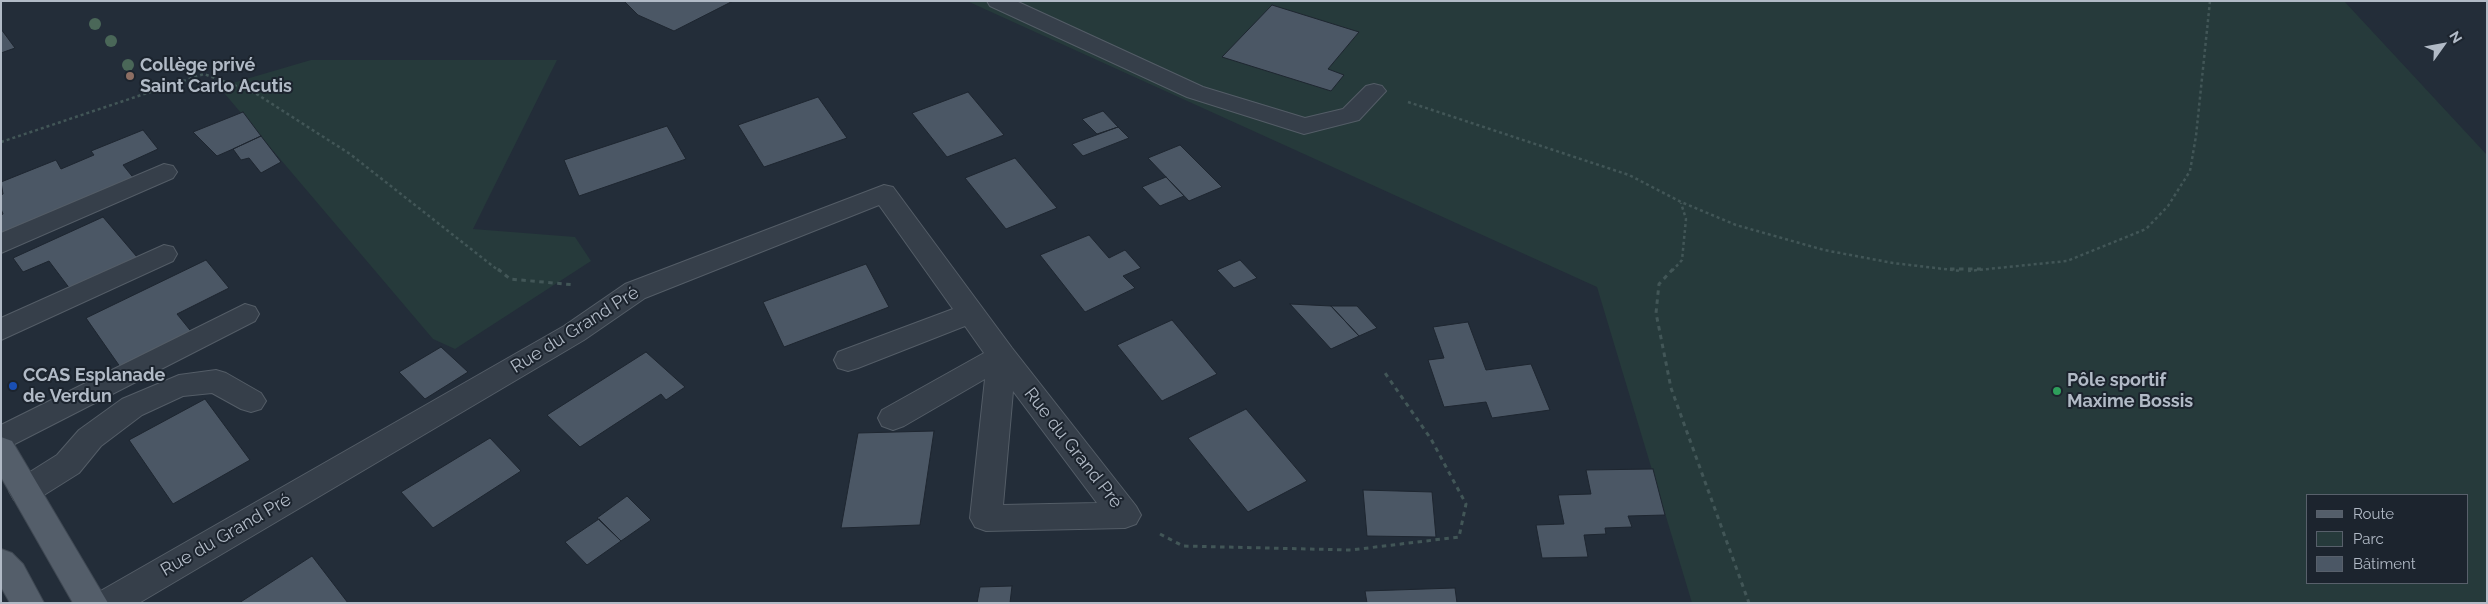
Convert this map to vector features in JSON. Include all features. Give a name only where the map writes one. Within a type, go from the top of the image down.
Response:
[{"type":"main road","points":[[1,449],[91,603]]},
{"type":"main road","points":[[1,563],[11,574],[27,603]]},
{"type":"street","points":[[998,1],[1195,92],[1304,126],[1351,115],[1374,91]]},
{"type":"street","points":[[1,244],[164,172]]},
{"type":"street","name":"Rue du Grand Pré","points":[[109,603],[565,338],[636,291],[884,193],[1002,356],[1124,515]]},
{"type":"street","points":[[1,330],[164,254]]},
{"type":"street","points":[[848,360],[971,313]]},
{"type":"street","points":[[1,439],[245,314]]},
{"type":"street","points":[[893,418],[1002,356]]},
{"type":"street","name":"Rue du Grand Pré","points":[[1002,356],[986,518],[1124,515]]},
{"type":"street","points":[[25,491],[68,464],[90,438],[132,407],[179,386],[216,381],[251,401]]},
{"type":"path","points":[[1374,91],[1629,174],[1680,202],[1736,225],[1824,250],[1893,263],[1964,271],[2067,261],[2109,246],[2146,229],[2168,206],[2190,171],[2196,136],[2210,1]]},
{"type":"path","points":[[1,142],[204,74],[255,93],[350,154],[510,279],[636,291]]},
{"type":"path","points":[[1680,202],[1686,219],[1682,260],[1659,284],[1656,313],[1671,388],[1748,603]]},
{"type":"path","points":[[1124,515],[1183,546],[1351,550],[1459,537],[1466,504],[1431,439],[1384,373]]},
{"type":"green space","name":"Pôle sportif Maxime Bossis","points":[[967,1],[2344,1],[2487,155],[2487,603],[1692,603],[1597,287]]},
{"type":"green space","points":[[311,60],[557,60],[473,229],[575,237],[591,261],[455,349],[433,339],[219,87]]},
{"type":"building","points":[[624,1],[733,1],[674,31],[638,15]]},
{"type":"building","points":[[1272,5],[1359,32],[1328,69],[1344,75],[1331,91],[1222,57]]},
{"type":"building","points":[[1,29],[15,48],[1,53]]},
{"type":"building","points":[[968,92],[1004,135],[947,157],[912,113]]},
{"type":"building","points":[[818,97],[847,138],[764,167],[738,125]]},
{"type":"building","points":[[1103,111],[1118,127],[1097,134],[1082,119]]},
{"type":"building","points":[[243,112],[261,136],[217,156],[193,132]]},
{"type":"building","points":[[667,126],[686,159],[579,196],[564,160]]},
{"type":"building","points":[[1118,127],[1129,138],[1083,156],[1072,144]]},
{"type":"building","points":[[143,130],[158,149],[123,165],[136,181],[1,239],[1,215],[3,214],[1,195],[3,194],[1,182],[56,160],[61,169],[94,155],[91,151]]},
{"type":"building","points":[[261,136],[281,162],[261,173],[249,158],[241,160],[233,149]]},
{"type":"building","points":[[1180,145],[1222,187],[1189,201],[1148,158]]},
{"type":"building","points":[[1015,158],[1057,208],[1006,229],[965,178]]},
{"type":"building","points":[[1166,177],[1184,196],[1160,206],[1142,187]]},
{"type":"building","points":[[103,217],[137,257],[70,289],[49,261],[23,272],[13,258]]},
{"type":"building","points":[[1089,235],[1109,258],[1125,250],[1141,268],[1123,276],[1135,288],[1085,312],[1040,255]]},
{"type":"building","points":[[206,260],[229,288],[177,314],[194,335],[123,371],[86,318]]},
{"type":"building","points":[[1240,260],[1257,278],[1234,288],[1217,270]]},
{"type":"building","points":[[866,264],[889,307],[784,347],[763,302]]},
{"type":"building","points":[[1290,304],[1331,306],[1359,336],[1331,349]]},
{"type":"building","points":[[1331,306],[1357,306],[1377,328],[1359,336]]},
{"type":"building","points":[[1172,320],[1217,374],[1162,401],[1117,345]]},
{"type":"building","points":[[1468,322],[1486,370],[1531,364],[1550,410],[1492,418],[1486,402],[1444,407],[1428,360],[1444,358],[1433,327]]},
{"type":"building","points":[[441,347],[468,372],[425,399],[399,372]]},
{"type":"building","points":[[646,352],[685,387],[666,400],[661,394],[580,447],[547,415]]},
{"type":"building","points":[[205,399],[250,460],[173,504],[129,440]]},
{"type":"building","points":[[1246,409],[1307,481],[1248,512],[1188,438]]},
{"type":"building","points":[[934,431],[920,525],[841,528],[858,433]]},
{"type":"building","points":[[490,438],[521,471],[433,528],[401,492]]},
{"type":"building","points":[[1653,469],[1665,515],[1628,516],[1632,527],[1605,528],[1606,534],[1584,535],[1588,557],[1542,558],[1536,525],[1564,524],[1558,495],[1591,494],[1586,470]]},
{"type":"building","points":[[1363,490],[1432,492],[1436,537],[1367,536]]},
{"type":"building","points":[[627,496],[651,520],[621,541],[597,518]]},
{"type":"building","points":[[599,519],[621,541],[587,565],[565,542]]},
{"type":"building","points":[[312,556],[348,603],[239,603]]},
{"type":"building","points":[[1012,586],[1010,603],[977,603],[980,587]]},
{"type":"building","points":[[1455,588],[1457,603],[1367,603],[1365,591]]},
{"type":"place","name":"Collège privé Saint Carlo Acutis","points":[[130,76]]},
{"type":"place","name":"CCAS Esplanade de Verdun","points":[[13,386]]},
{"type":"place","name":"Pôle sportif Maxime Bossis","points":[[2057,391]]}]
